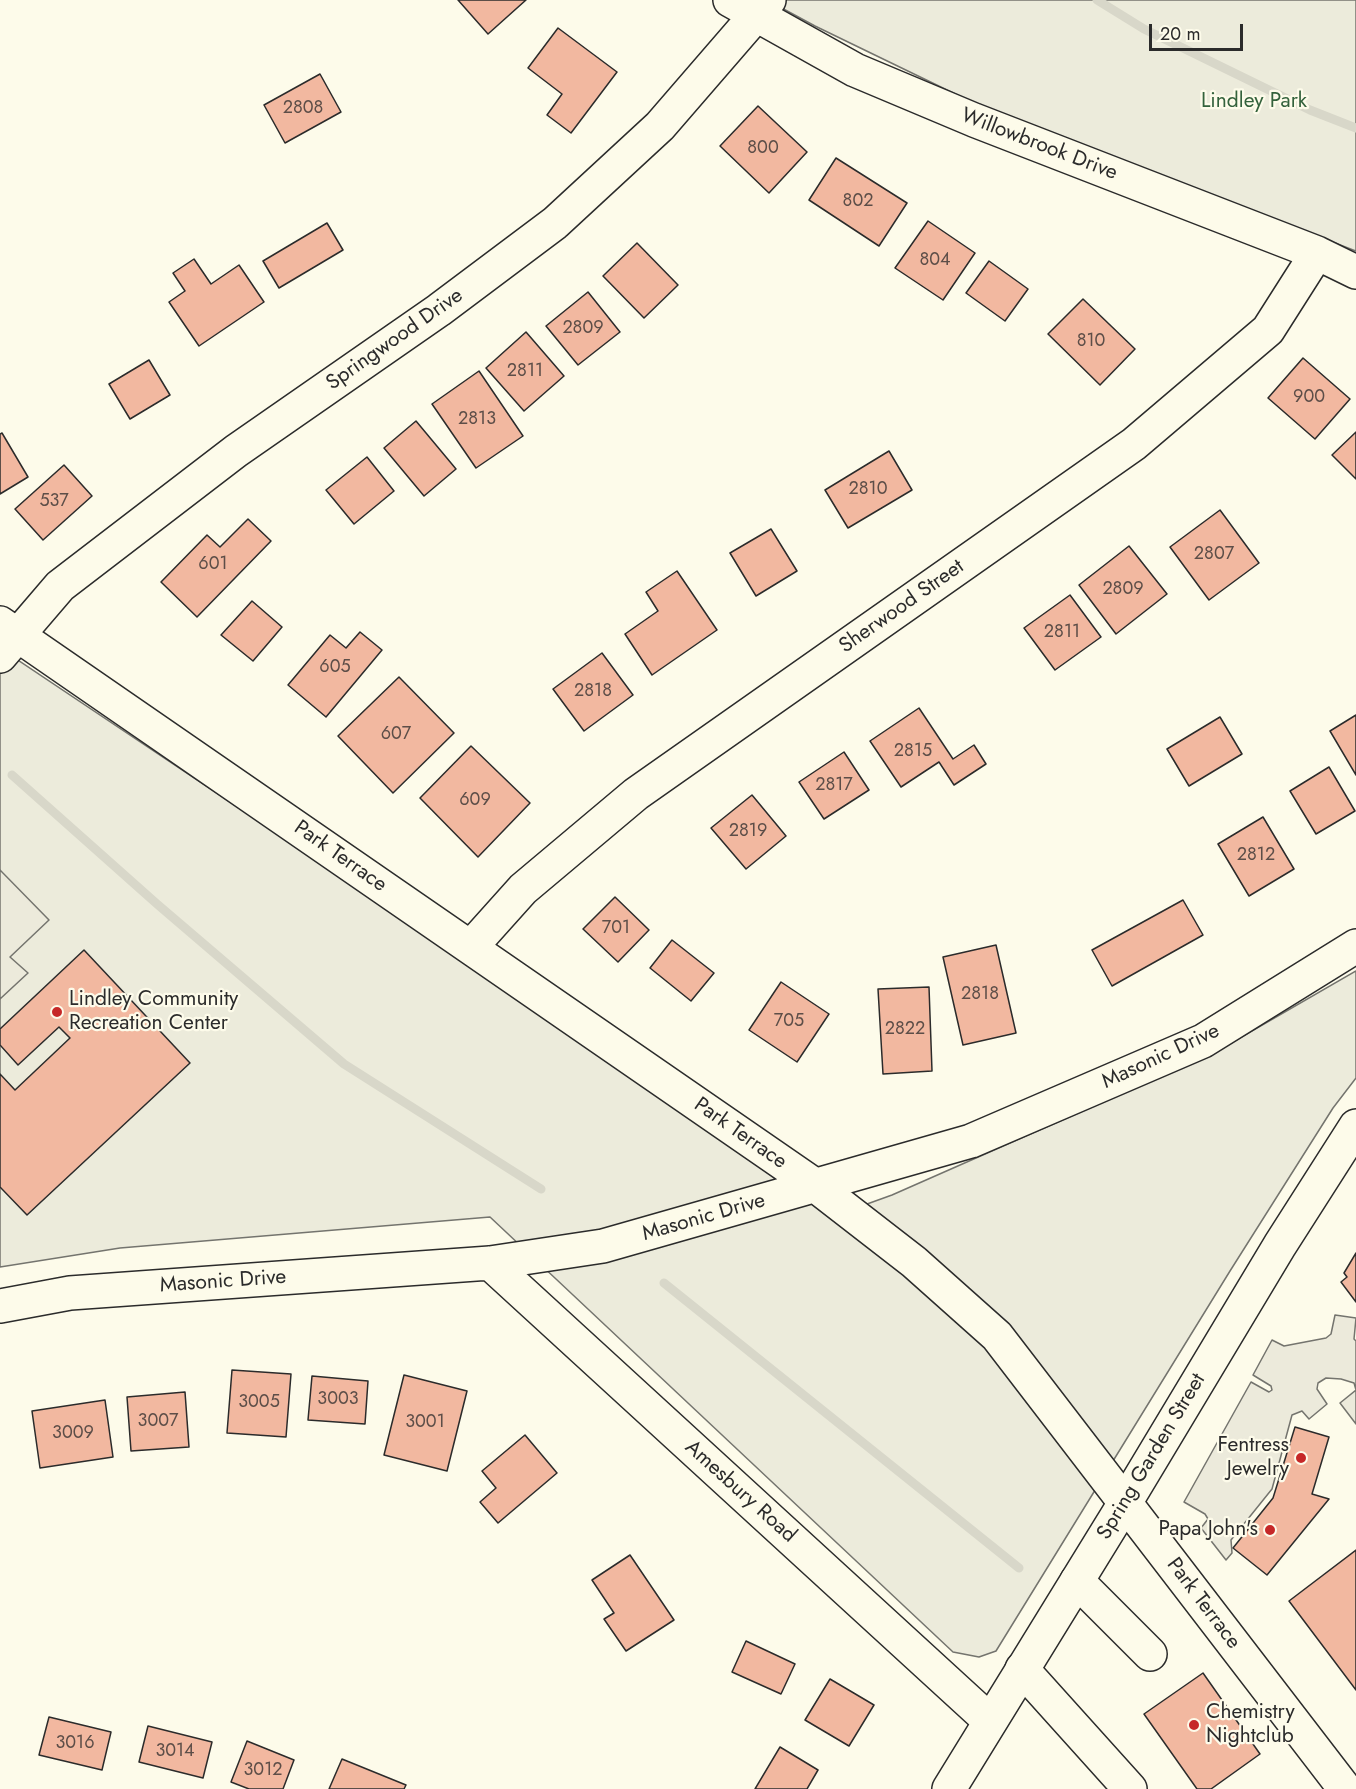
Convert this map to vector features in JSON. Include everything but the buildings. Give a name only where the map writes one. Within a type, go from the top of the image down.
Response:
[{"type":"street","name":"Willowbrook Drive","points":[[752,5],[855,70],[963,116],[1317,253],[1356,272]]},
{"type":"street","name":"Springwood Drive","points":[[6,638],[60,586],[236,452],[439,310],[555,223],[660,126],[752,5]]},
{"type":"street","name":"Sherwood Street","points":[[471,948],[523,889],[636,794],[1134,444],[1268,330],[1317,253]]},
{"type":"street","name":"Park Terrace","points":[[6,638],[471,948],[816,1186],[914,1262],[997,1336],[1345,1789]]},
{"type":"street","name":"Masonic Drive","points":[[0,1306],[70,1293],[490,1263],[603,1246],[972,1141],[1203,1041],[1356,946]]},
{"type":"street","name":"Spring Garden Street","points":[[949,1789],[1280,1245],[1356,1126]]},
{"type":"street","name":"Amesbury Road","points":[[490,1263],[990,1721]]},
{"type":"street","points":[[1077,1581],[1150,1654]]},
{"type":"street","points":[[1023,1669],[1130,1789]]},
{"type":"green space","name":"Lindley Park","points":[[767,0],[1356,0],[1356,251],[978,105],[815,26]]},
{"type":"green space","points":[[0,648],[360,889],[831,1217],[892,1195],[1212,1054],[1356,971],[1356,1078],[1333,1108],[1230,1271],[996,1651],[979,1657],[953,1652],[490,1217],[120,1248],[0,1267]]},
{"type":"shaded area","points":[[0,870],[49,920],[10,957],[28,973],[0,999]]},
{"type":"shaded area","points":[[1335,1315],[1356,1318],[1354,1339],[1356,1341],[1356,1390],[1354,1383],[1326,1378],[1318,1383],[1317,1389],[1327,1404],[1309,1419],[1302,1411],[1292,1415],[1272,1489],[1231,1540],[1232,1553],[1226,1560],[1201,1528],[1208,1519],[1205,1514],[1184,1502],[1251,1382],[1269,1392],[1272,1390],[1271,1386],[1253,1375],[1272,1340],[1284,1346],[1326,1338],[1331,1334]]},
{"type":"shaded area","points":[[1356,1390],[1356,1424],[1340,1403]]},
{"type":"waterway","points":[[1097,0],[1144,29],[1310,110],[1356,128]]},
{"type":"waterway","points":[[12,775],[157,904],[344,1064],[541,1189]]},
{"type":"waterway","points":[[664,1283],[1019,1568]]},
{"type":"place","name":"Lindley Community Recreation Center","points":[[57,1012]]},
{"type":"place","name":"Fentress Jewelry","points":[[1301,1458]]},
{"type":"place","name":"Papa John's","points":[[1270,1530]]},
{"type":"place","name":"Chemistry Nightclub","points":[[1194,1725]]}]
